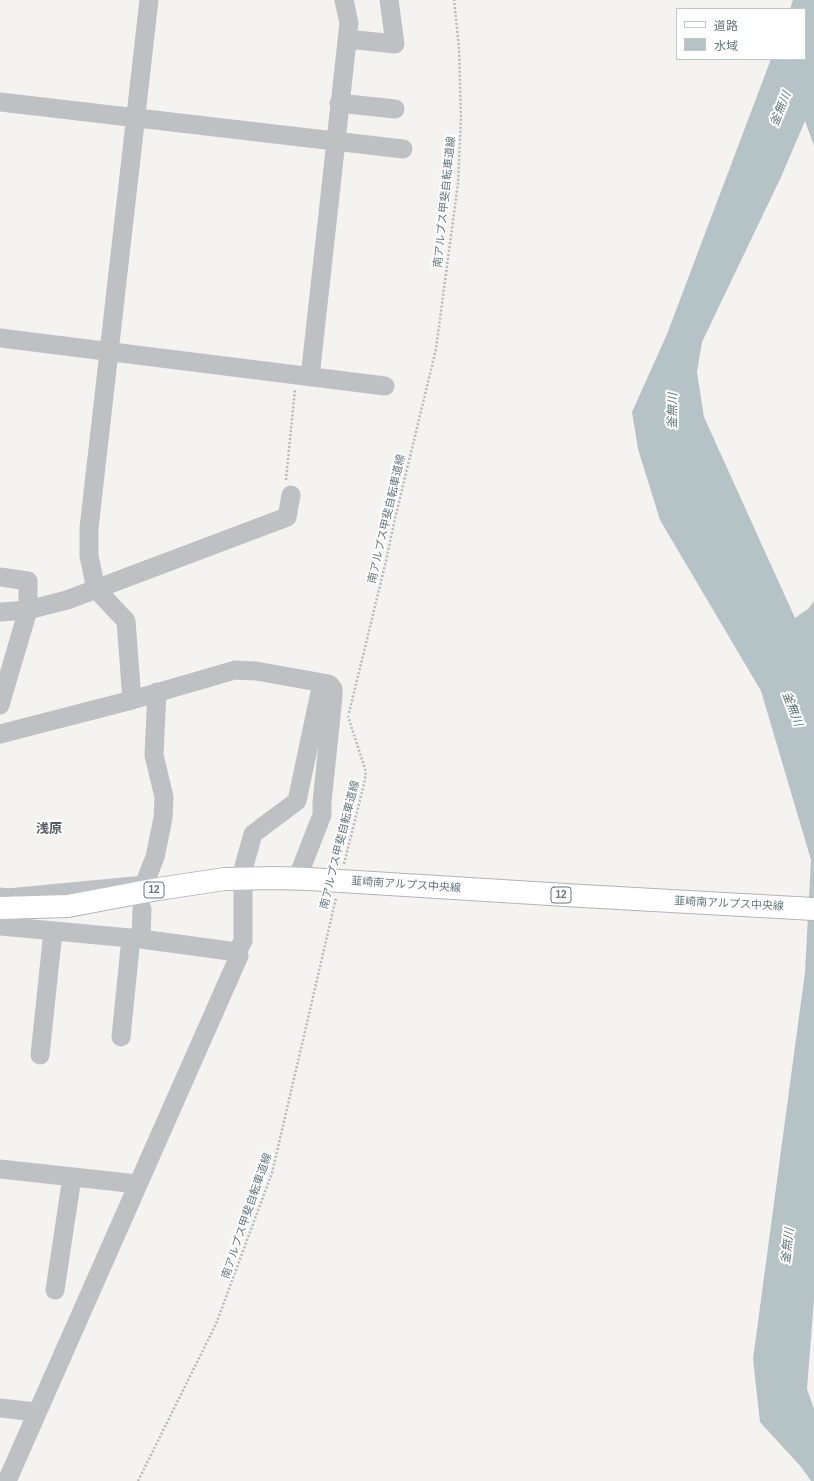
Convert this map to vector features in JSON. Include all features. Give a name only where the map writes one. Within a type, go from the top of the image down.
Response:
[{"type":"main road","name":"韮崎南アルプス中央線","points":[[0,908],[68,906],[225,879],[276,878],[814,909]]},
{"type":"street","points":[[132,700],[126,621],[96,589],[88,556],[89,528],[149,0]]},
{"type":"street","points":[[303,376],[335,141],[347,39],[348,23],[344,0]]},
{"type":"street","points":[[347,39],[395,44],[388,0]]},
{"type":"street","points":[[0,102],[403,149]]},
{"type":"street","points":[[339,103],[395,109]]},
{"type":"street","points":[[0,338],[385,386]]},
{"type":"street","points":[[0,612],[28,610],[67,600],[287,517],[290,494]]},
{"type":"street","points":[[0,577],[28,580],[28,610],[0,705]]},
{"type":"street","points":[[0,734],[132,700],[235,670],[256,671],[325,683],[333,689],[333,697],[322,802],[322,815],[303,879]]},
{"type":"street","points":[[244,866],[253,834],[297,801],[325,683]]},
{"type":"street","points":[[0,897],[8,898],[144,885],[155,857],[163,818],[164,797],[154,755],[158,692]]},
{"type":"street","points":[[7,1481],[239,956],[237,952],[242,941],[243,891]]},
{"type":"street","points":[[121,1037],[142,909]]},
{"type":"street","points":[[0,926],[136,939],[237,952]]},
{"type":"street","points":[[40,1055],[53,931]]},
{"type":"street","points":[[0,1169],[137,1184]]},
{"type":"street","points":[[55,1290],[72,1177]]},
{"type":"street","points":[[0,1408],[37,1412]]},
{"type":"path","name":"南アルプス甲斐自転車道線","points":[[343,867],[366,772],[348,716],[436,349],[458,183],[461,118],[459,48],[454,0]]},
{"type":"path","points":[[290,494],[285,490],[303,376]]},
{"type":"path","name":"南アルプス甲斐自転車道線","points":[[138,1481],[216,1324],[272,1173],[336,898]]},
{"type":"water","name":"釜無川","points":[[793,0],[814,0],[814,146],[805,121],[781,177],[702,342],[697,372],[704,417],[795,618],[809,608],[814,601],[814,1299],[807,1389],[814,1409],[814,1481],[811,1481],[802,1468],[760,1422],[753,1359],[805,972],[811,860],[761,691],[660,520],[638,449],[632,412],[667,334],[771,60],[806,60],[806,8],[790,8]]},
{"type":"district","name":"浅原","points":[[49,829]]}]
